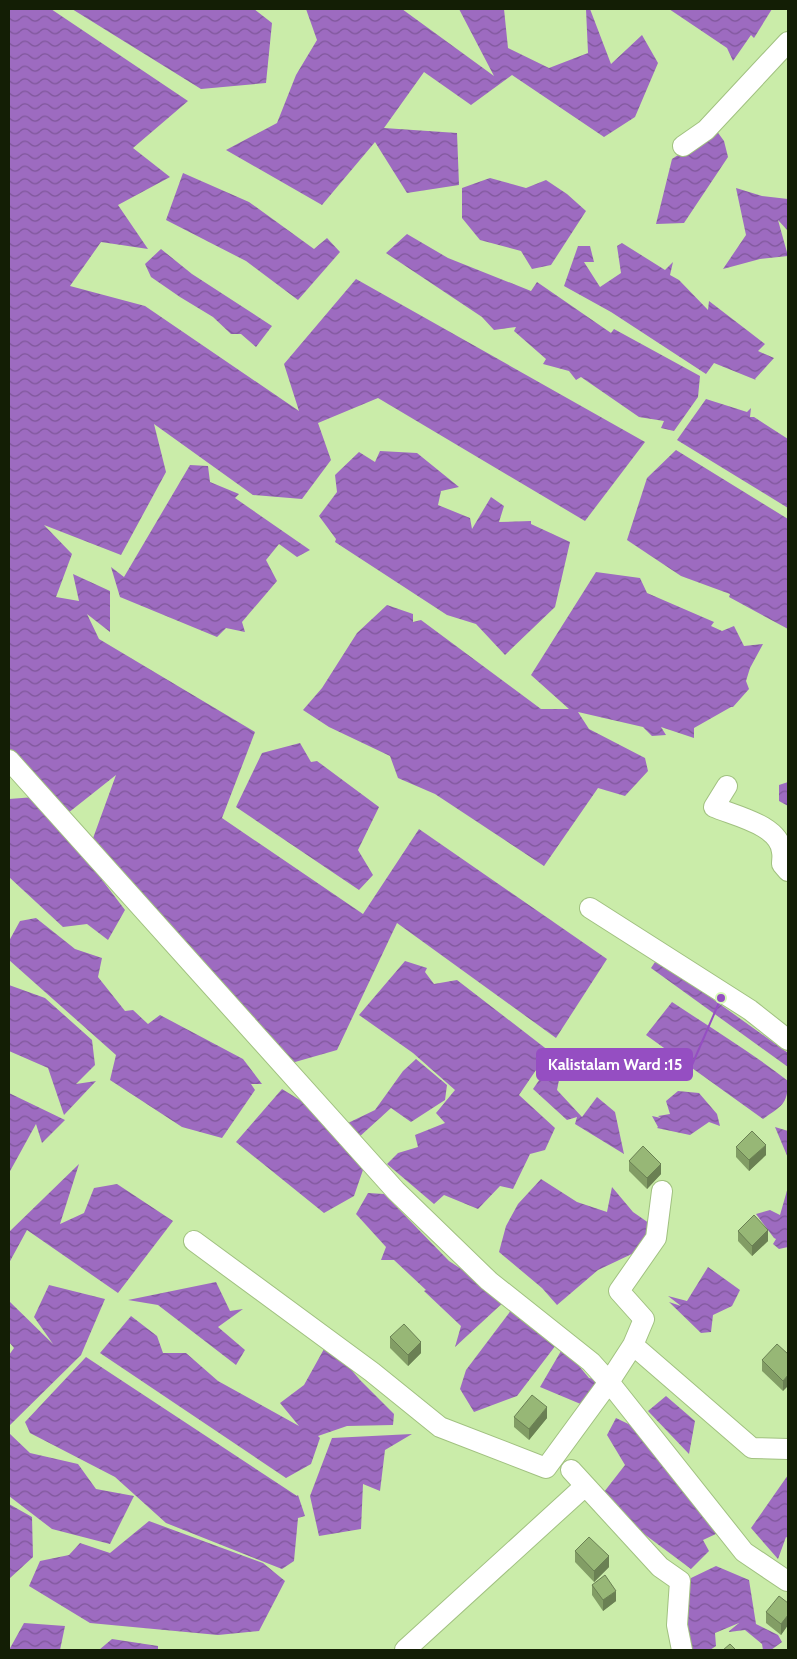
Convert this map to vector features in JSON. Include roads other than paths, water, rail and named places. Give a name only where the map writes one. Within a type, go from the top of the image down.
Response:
[{"type":"street","points":[[683,146],[712,124],[788,42]]},
{"type":"street","points":[[9,760],[396,1192],[489,1281],[591,1362],[744,1552],[787,1581]]},
{"type":"street","points":[[727,786],[714,807],[757,823],[776,837],[782,851],[782,864],[788,871]]},
{"type":"street","points":[[590,908],[750,1010],[788,1040]]},
{"type":"street","points":[[194,1241],[372,1372],[440,1427],[546,1468],[609,1382],[633,1345],[644,1319],[619,1291],[656,1238],[662,1191]]},
{"type":"street","points":[[633,1345],[752,1448],[788,1449]]},
{"type":"street","points":[[571,1470],[660,1567],[680,1581],[676,1625],[682,1650]]},
{"type":"street","points":[[404,1650],[586,1486]]},
{"type":"water","points":[[9,9],[51,9],[188,101],[133,148],[170,177],[118,205],[148,249],[101,242],[70,286],[145,306],[299,411],[284,364],[356,279],[645,442],[585,521],[378,398],[318,423],[331,460],[302,499],[253,495],[154,424],[166,472],[121,555],[44,525],[72,554],[56,597],[79,601],[73,574],[110,591],[110,632],[87,614],[99,639],[255,732],[222,818],[363,914],[419,829],[607,959],[556,1038],[397,923],[337,1050],[288,1064],[92,841],[116,775],[63,817],[9,754]]},
{"type":"water","points":[[72,9],[254,9],[272,23],[266,83],[201,89]]},
{"type":"water","points":[[306,9],[402,9],[494,76],[459,9],[504,9],[508,48],[549,68],[588,53],[586,9],[590,9],[611,64],[642,35],[658,63],[635,117],[604,137],[512,75],[471,105],[424,72],[384,128],[457,133],[459,185],[407,193],[375,142],[322,205],[226,150],[277,123],[296,75],[317,40]]},
{"type":"water","points":[[669,9],[772,9],[754,38],[751,35],[733,61],[727,48]]},
{"type":"water","points":[[716,130],[724,141],[728,157],[684,223],[656,224],[672,159]]},
{"type":"water","points":[[183,173],[249,202],[314,249],[327,238],[340,252],[298,300],[246,261],[166,220]]},
{"type":"water","points":[[490,178],[526,188],[546,180],[567,194],[586,211],[551,265],[532,269],[521,251],[480,240],[462,218],[462,188]]},
{"type":"water","points":[[736,188],[762,196],[788,199],[788,231],[778,220],[788,256],[760,259],[723,269],[746,235]]},
{"type":"water","points":[[407,234],[448,258],[531,291],[537,282],[611,333],[614,329],[700,376],[698,397],[674,431],[661,428],[664,421],[639,417],[581,377],[576,380],[569,371],[543,364],[546,359],[514,331],[516,327],[494,330],[482,317],[386,253]]},
{"type":"water","points":[[622,243],[665,270],[673,262],[670,275],[679,280],[708,310],[709,301],[765,344],[758,351],[774,358],[756,380],[714,363],[706,374],[611,312],[564,286],[578,246],[590,246],[594,262],[584,262],[600,287],[621,273],[617,246]]},
{"type":"water","points":[[161,249],[192,274],[272,326],[256,347],[241,334],[231,334],[213,317],[151,277],[145,264]]},
{"type":"water","points":[[706,399],[747,412],[751,408],[750,417],[754,417],[788,439],[788,508],[677,440]]},
{"type":"water","points":[[676,450],[788,519],[788,629],[729,597],[730,594],[681,576],[627,540],[647,478]]},
{"type":"water","points":[[380,451],[417,453],[459,487],[441,491],[438,505],[470,518],[472,529],[491,497],[504,506],[499,522],[531,521],[531,524],[570,542],[555,607],[505,655],[476,624],[447,615],[335,542],[336,539],[319,516],[337,492],[335,475],[359,452],[375,462]]},
{"type":"water","points":[[190,465],[208,466],[210,482],[239,494],[235,498],[310,550],[297,557],[279,544],[266,560],[277,581],[242,622],[245,632],[226,628],[217,637],[120,597],[111,567],[124,577]]},
{"type":"water","points":[[596,572],[640,578],[647,593],[714,622],[711,626],[722,631],[734,626],[744,646],[763,644],[750,668],[746,681],[749,689],[733,707],[694,728],[694,738],[661,727],[666,735],[652,736],[643,727],[578,712],[589,729],[645,758],[648,771],[625,796],[598,788],[544,866],[435,794],[398,778],[390,756],[329,727],[303,710],[322,688],[357,633],[387,605],[413,614],[413,622],[421,620],[541,709],[569,709],[531,675]]},
{"type":"water","points":[[300,743],[311,762],[317,761],[379,807],[358,850],[373,875],[359,890],[236,807],[262,753]]},
{"type":"water","points":[[788,782],[788,806],[779,801],[779,785]]},
{"type":"water","points":[[35,797],[55,818],[125,910],[108,940],[87,924],[63,927],[9,877],[9,799]]},
{"type":"water","points":[[36,918],[75,949],[102,958],[98,977],[125,1011],[133,1010],[148,1024],[160,1015],[243,1059],[262,1084],[251,1084],[255,1090],[222,1138],[182,1127],[110,1080],[116,1055],[9,960],[9,941],[20,921]]},
{"type":"water","points":[[657,959],[788,1053],[788,1067],[651,968]]},
{"type":"water","points":[[405,961],[427,968],[425,972],[434,984],[457,980],[549,1051],[519,1095],[555,1128],[545,1150],[530,1154],[513,1189],[500,1186],[478,1209],[444,1195],[434,1204],[387,1164],[398,1153],[418,1147],[415,1135],[445,1123],[436,1113],[455,1090],[413,1053],[359,1015]]},
{"type":"water","points":[[9,985],[45,998],[92,1040],[95,1065],[76,1084],[96,1081],[64,1115],[48,1068],[9,1051]]},
{"type":"water","points":[[672,1002],[788,1081],[787,1095],[782,1104],[763,1119],[646,1035]]},
{"type":"water","points":[[416,1059],[447,1085],[445,1100],[411,1122],[391,1108],[358,1138],[353,1136],[348,1123],[375,1110],[403,1071]]},
{"type":"water","points":[[544,1073],[560,1075],[557,1090],[582,1117],[597,1097],[615,1112],[624,1154],[575,1124],[577,1117],[567,1120],[533,1089]]},
{"type":"water","points":[[282,1089],[311,1107],[364,1167],[354,1196],[324,1213],[236,1142]]},
{"type":"water","points":[[678,1091],[699,1093],[717,1114],[720,1126],[709,1122],[690,1135],[657,1128],[652,1116],[661,1118],[658,1116],[670,1114],[666,1101]]},
{"type":"water","points":[[9,1093],[65,1120],[42,1143],[36,1124],[9,1173]]},
{"type":"water","points":[[775,1127],[788,1131],[788,1158]]},
{"type":"water","points":[[79,1164],[60,1224],[84,1213],[94,1188],[117,1184],[173,1221],[118,1293],[27,1230],[9,1263],[9,1232]]},
{"type":"water","points":[[541,1179],[577,1202],[607,1212],[612,1187],[633,1212],[656,1228],[636,1252],[598,1270],[557,1305],[542,1288],[499,1252],[506,1226],[518,1204]]},
{"type":"water","points":[[788,1187],[788,1247],[779,1249],[773,1244],[776,1239],[756,1214],[770,1210],[780,1215]]},
{"type":"water","points":[[368,1193],[384,1194],[449,1261],[507,1299],[455,1347],[461,1326],[394,1260],[381,1260],[386,1247],[356,1214]]},
{"type":"water","points":[[708,1267],[740,1290],[732,1306],[713,1315],[711,1332],[701,1333],[669,1302],[681,1306],[668,1296],[687,1301]]},
{"type":"water","points":[[216,1282],[230,1311],[243,1309],[218,1327],[245,1350],[236,1365],[158,1305],[128,1300]]},
{"type":"water","points":[[49,1285],[105,1299],[81,1355],[9,1426],[9,1355],[14,1348],[9,1342],[9,1301],[53,1344],[34,1317]]},
{"type":"water","points":[[512,1309],[556,1345],[517,1396],[474,1412],[460,1389],[466,1370]]},
{"type":"water","points":[[131,1316],[157,1336],[163,1353],[186,1353],[218,1381],[299,1426],[280,1403],[304,1385],[324,1349],[337,1353],[360,1380],[394,1414],[393,1425],[347,1426],[318,1436],[320,1438],[311,1464],[286,1478],[100,1353]]},
{"type":"water","points":[[558,1341],[589,1378],[599,1380],[583,1405],[540,1387],[561,1351]]},
{"type":"water","points":[[86,1357],[298,1495],[305,1516],[298,1518],[294,1561],[282,1569],[166,1523],[115,1477],[30,1433],[25,1422]]},
{"type":"water","points":[[666,1396],[695,1421],[689,1454],[648,1411]]},
{"type":"water","points":[[616,1418],[649,1434],[718,1533],[703,1540],[709,1551],[691,1569],[624,1519],[604,1492],[625,1465],[607,1435]]},
{"type":"water","points":[[9,1433],[30,1453],[78,1464],[96,1489],[134,1496],[110,1544],[52,1529],[9,1496]]},
{"type":"water","points":[[412,1434],[385,1450],[380,1491],[363,1484],[361,1529],[319,1536],[310,1496],[332,1438]]},
{"type":"water","points":[[788,1475],[788,1538],[786,1537],[778,1559],[751,1528]]},
{"type":"water","points":[[9,1504],[32,1517],[33,1557],[9,1579]]},
{"type":"water","points":[[149,1521],[263,1563],[285,1581],[259,1631],[218,1635],[90,1623],[29,1586],[40,1561],[69,1555],[80,1543],[110,1553]]},
{"type":"water","points":[[716,1566],[749,1580],[756,1624],[778,1635],[782,1642],[771,1650],[763,1650],[762,1644],[745,1630],[728,1632],[739,1623],[715,1633],[716,1646],[710,1650],[688,1650],[681,1612],[691,1578]]},
{"type":"water","points":[[24,1623],[65,1626],[60,1650],[9,1650]]},
{"type":"water","points":[[112,1639],[158,1646],[158,1650],[99,1650]]},
{"type":"place","name":"Kalistalam Ward :15","points":[[721,998]]}]
